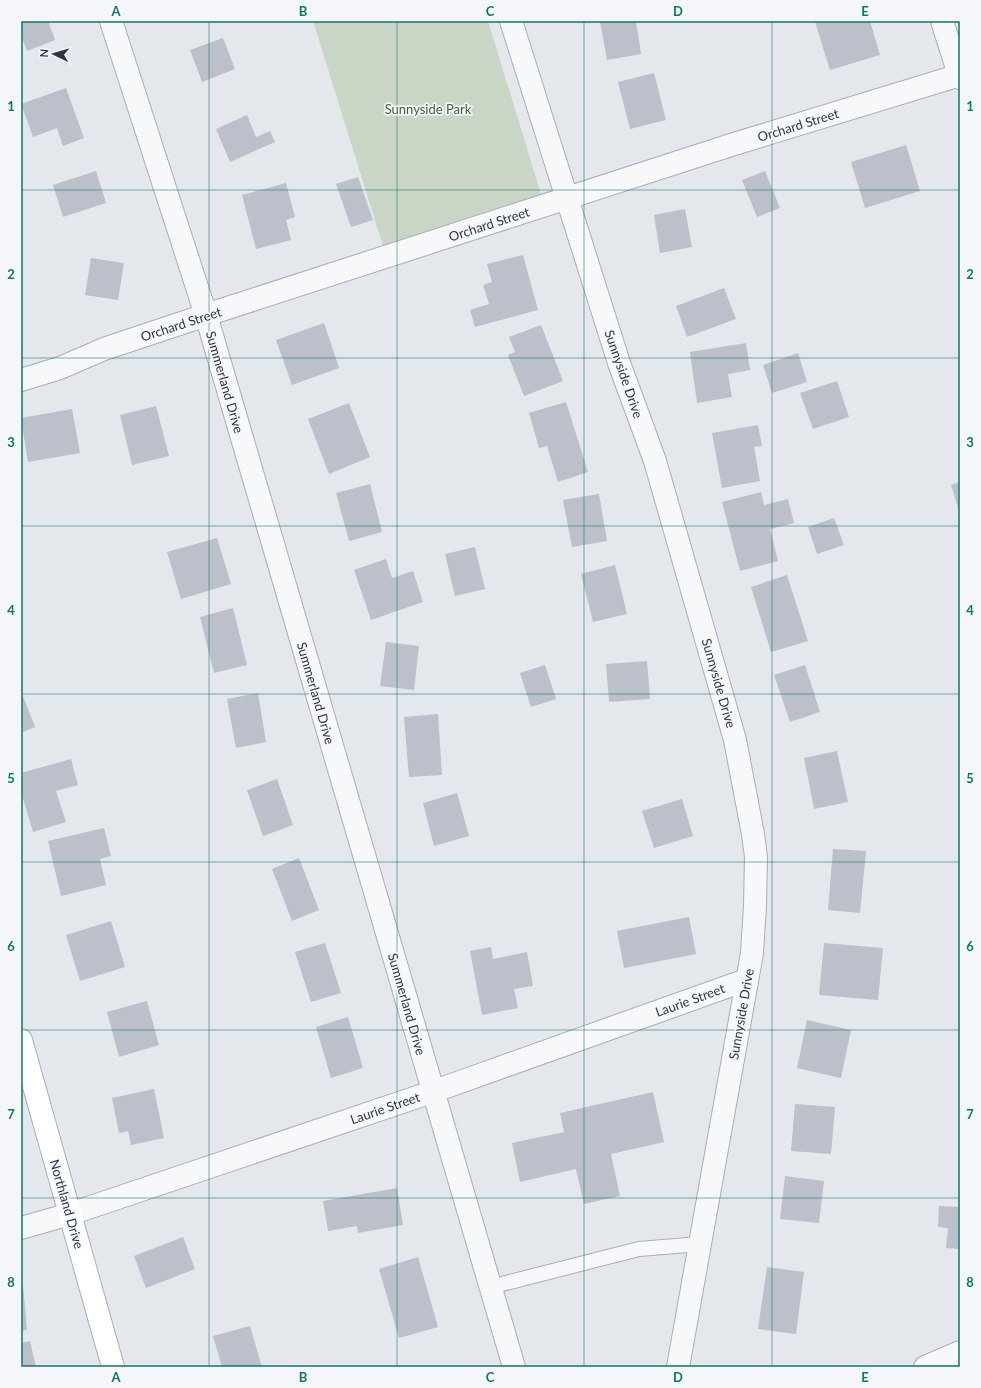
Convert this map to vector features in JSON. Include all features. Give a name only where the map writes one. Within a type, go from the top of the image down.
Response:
[{"type":"street","name":"Summerland Drive","points":[[111,21],[206,315],[432,1092],[514,1367]]},
{"type":"street","name":"Sunnyside Drive","points":[[511,21],[619,363],[655,461],[735,740],[756,857],[756,906],[752,953],[678,1367]]},
{"type":"street","points":[[942,21],[960,76]]},
{"type":"street","name":"Orchard Street","points":[[21,380],[60,368],[104,349],[206,315],[745,141],[960,76]]},
{"type":"street","name":"Laurie Street","points":[[21,1228],[70,1214],[432,1092],[746,980]]},
{"type":"street","name":"Northland Drive","points":[[21,1040],[113,1367]]},
{"type":"street","points":[[925,1367],[960,1352]]},
{"type":"lane","points":[[490,1287],[639,1249],[700,1244]]},
{"type":"green space","name":"Sunnyside Park","points":[[313,21],[488,21],[541,194],[383,246]]},
{"type":"building","points":[[21,21],[48,21],[55,40],[27,51],[21,35]]},
{"type":"building","points":[[600,21],[636,21],[641,54],[607,60]]},
{"type":"building","points":[[870,21],[880,55],[830,70],[815,22]]},
{"type":"building","points":[[223,38],[235,69],[202,82],[190,50]]},
{"type":"building","points":[[654,73],[666,120],[630,129],[618,82]]},
{"type":"building","points":[[66,88],[84,138],[63,146],[57,128],[33,137],[21,104]]},
{"type":"building","points":[[247,115],[256,137],[270,131],[275,142],[230,162],[216,129]]},
{"type":"building","points":[[906,145],[920,191],[865,208],[851,162]]},
{"type":"building","points":[[96,171],[106,203],[63,217],[53,185]]},
{"type":"building","points":[[765,171],[780,208],[757,217],[742,180]]},
{"type":"building","points":[[358,177],[373,220],[351,227],[336,184]]},
{"type":"building","points":[[286,183],[295,217],[286,220],[291,240],[256,249],[242,195]]},
{"type":"building","points":[[685,209],[692,247],[660,253],[654,215]]},
{"type":"building","points":[[523,255],[538,310],[475,327],[470,310],[489,304],[483,285],[492,282],[487,264]]},
{"type":"building","points":[[91,258],[124,263],[118,300],[85,295]]},
{"type":"building","points":[[724,288],[736,319],[687,337],[676,306]]},
{"type":"building","points":[[324,323],[339,368],[292,385],[276,340]]},
{"type":"building","points":[[541,325],[563,381],[524,396],[508,355],[515,352],[509,337]]},
{"type":"building","points":[[746,343],[750,370],[728,374],[732,397],[697,403],[690,352]]},
{"type":"building","points":[[798,353],[807,382],[772,393],[763,365]]},
{"type":"building","points":[[837,381],[849,417],[813,429],[800,393]]},
{"type":"building","points":[[566,402],[588,472],[558,482],[547,446],[539,448],[529,413]]},
{"type":"building","points":[[349,403],[370,457],[329,474],[308,419]]},
{"type":"building","points":[[156,406],[169,456],[132,465],[120,415]]},
{"type":"building","points":[[72,409],[80,453],[28,462],[21,418]]},
{"type":"building","points":[[758,425],[762,446],[754,447],[760,481],[722,488],[712,433]]},
{"type":"building","points":[[960,482],[960,514],[951,485]]},
{"type":"building","points":[[370,484],[382,532],[349,541],[336,493]]},
{"type":"building","points":[[761,492],[764,505],[788,499],[794,523],[770,529],[778,561],[740,571],[722,502]]},
{"type":"building","points":[[599,494],[607,541],[572,547],[563,500]]},
{"type":"building","points":[[834,518],[844,545],[817,554],[808,527]]},
{"type":"building","points":[[217,538],[231,584],[181,599],[167,552]]},
{"type":"building","points":[[475,547],[485,589],[455,596],[445,554]]},
{"type":"building","points":[[386,559],[392,578],[413,571],[423,602],[371,620],[354,570]]},
{"type":"building","points":[[615,565],[627,614],[593,622],[581,574]]},
{"type":"building","points":[[787,575],[808,641],[771,652],[751,587]]},
{"type":"building","points":[[233,608],[247,665],[214,673],[200,617]]},
{"type":"building","points":[[386,642],[419,646],[414,690],[380,686]]},
{"type":"building","points":[[647,661],[650,699],[609,702],[606,664]]},
{"type":"building","points":[[545,665],[556,699],[531,707],[520,673]]},
{"type":"building","points":[[805,665],[820,712],[790,722],[774,675]]},
{"type":"building","points":[[21,691],[35,727],[21,733]]},
{"type":"building","points":[[258,693],[266,742],[236,748],[227,699]]},
{"type":"building","points":[[438,714],[442,775],[409,777],[404,717]]},
{"type":"building","points":[[837,751],[848,802],[814,809],[804,758]]},
{"type":"building","points":[[71,759],[78,785],[56,791],[66,822],[33,832],[21,792],[21,773]]},
{"type":"building","points":[[277,779],[293,825],[263,836],[247,790]]},
{"type":"building","points":[[457,793],[469,836],[434,846],[423,803]]},
{"type":"building","points":[[682,799],[693,836],[654,848],[642,811]]},
{"type":"building","points":[[104,828],[111,856],[100,859],[106,885],[61,896],[48,841]]},
{"type":"building","points":[[833,849],[866,851],[860,913],[828,910]]},
{"type":"building","points":[[299,858],[319,910],[292,921],[272,869]]},
{"type":"building","points":[[689,917],[696,954],[624,968],[617,931]]},
{"type":"building","points":[[111,921],[125,967],[80,981],[66,935]]},
{"type":"building","points":[[325,943],[341,993],[311,1002],[295,952]]},
{"type":"building","points":[[824,943],[883,948],[878,1000],[819,995]]},
{"type":"building","points":[[491,947],[493,959],[527,952],[533,986],[514,989],[518,1008],[482,1015],[470,951]]},
{"type":"building","points":[[147,1001],[159,1045],[119,1057],[107,1012]]},
{"type":"building","points":[[348,1017],[363,1068],[331,1078],[316,1027]]},
{"type":"building","points":[[807,1020],[851,1030],[841,1078],[797,1068]]},
{"type":"building","points":[[154,1089],[164,1138],[131,1145],[128,1131],[119,1133],[112,1098]]},
{"type":"building","points":[[653,1092],[664,1142],[611,1154],[620,1196],[584,1204],[576,1169],[520,1182],[512,1143],[564,1132],[560,1113]]},
{"type":"building","points":[[795,1104],[835,1107],[831,1154],[791,1151]]},
{"type":"building","points":[[785,1176],[824,1181],[819,1223],[780,1219]]},
{"type":"building","points":[[397,1188],[403,1225],[358,1233],[357,1226],[328,1231],[323,1201]]},
{"type":"building","points":[[939,1206],[960,1207],[960,1249],[946,1248],[948,1228],[938,1227]]},
{"type":"building","points":[[183,1237],[195,1269],[146,1288],[134,1256]]},
{"type":"building","points":[[418,1257],[438,1327],[399,1338],[379,1269]]},
{"type":"building","points":[[767,1267],[804,1272],[796,1334],[758,1329]]},
{"type":"building","points":[[23,1285],[27,1330],[21,1331],[21,1286]]},
{"type":"building","points":[[250,1326],[262,1367],[222,1367],[213,1336]]},
{"type":"building","points":[[30,1341],[36,1367],[21,1367],[21,1343]]}]
